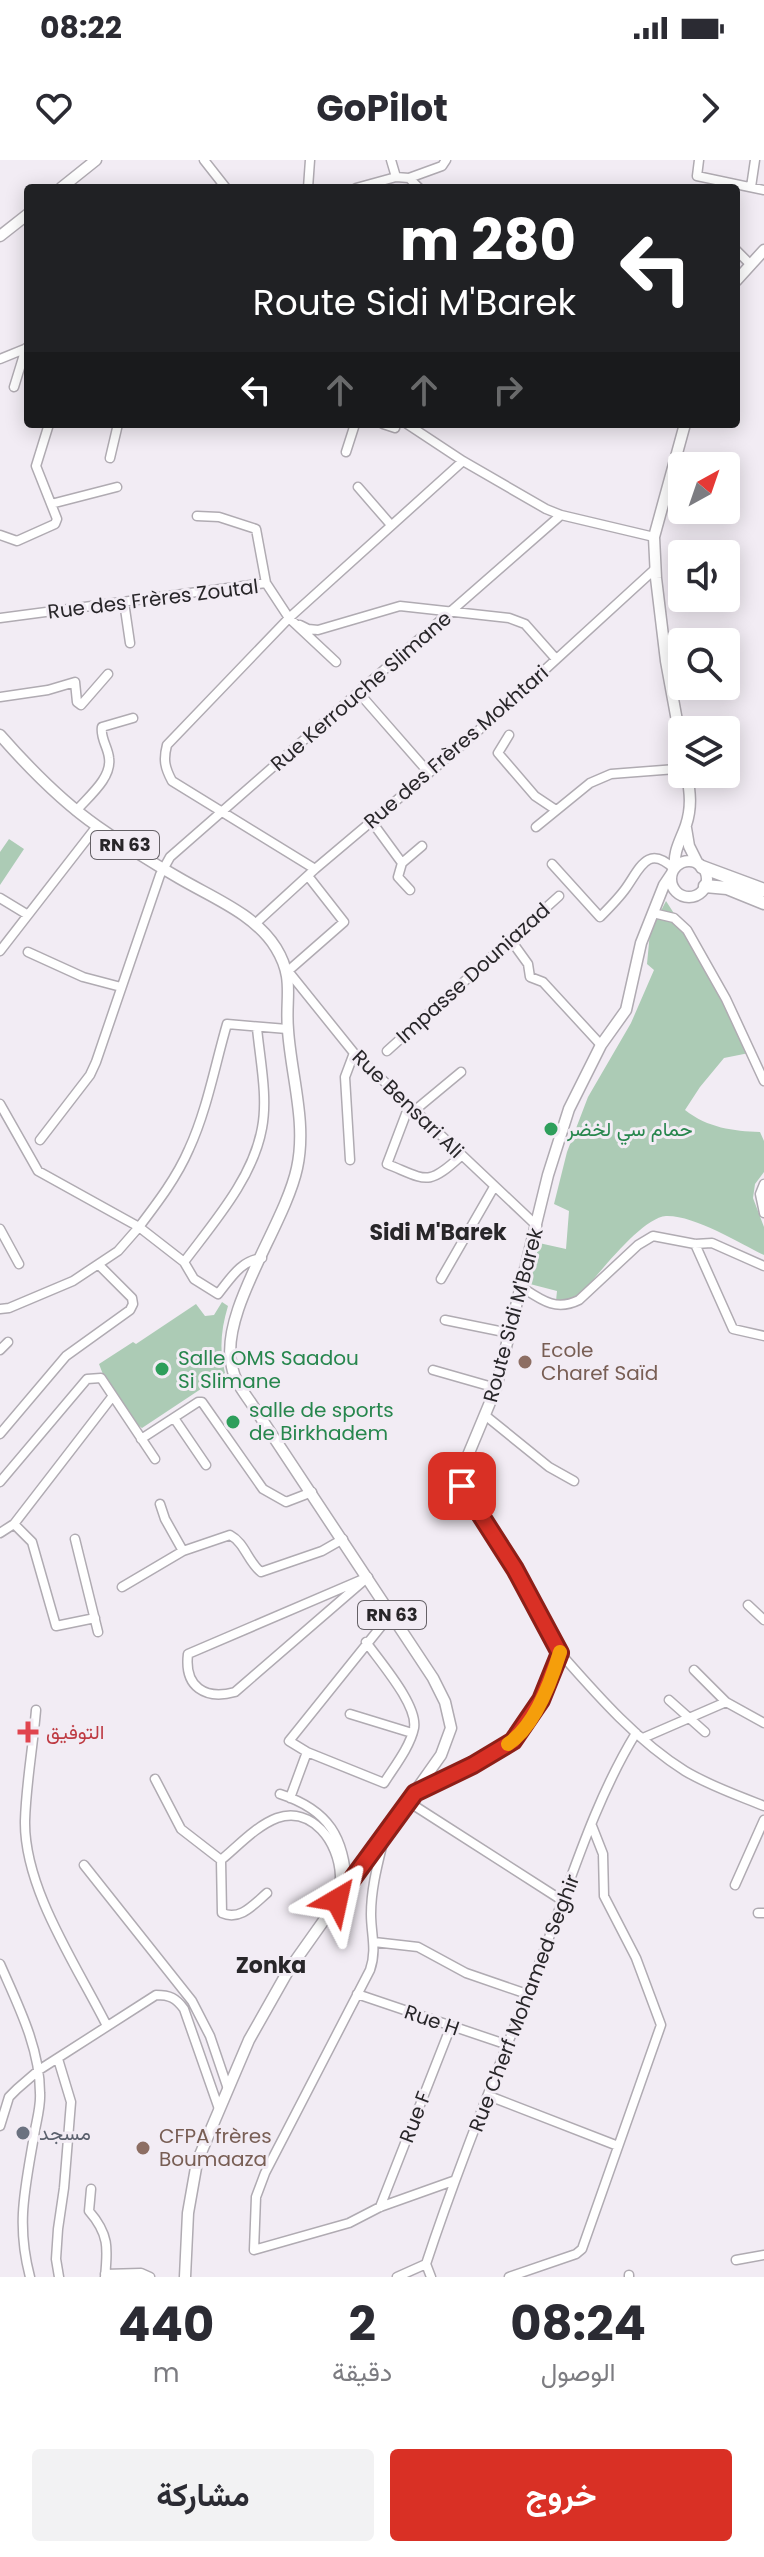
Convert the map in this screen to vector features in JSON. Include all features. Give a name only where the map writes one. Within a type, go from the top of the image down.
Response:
[{"type":"highway","points":[[700,865],[764,890]]},
{"type":"highway","points":[[705,886],[727,888],[764,903]]},
{"type":"main road","points":[[66,184],[96,160]]},
{"type":"main road","points":[[0,236],[24,217]]},
{"type":"main road","points":[[740,277],[764,250]]},
{"type":"main road","points":[[676,716],[666,661],[654,537],[684,428]]},
{"type":"main road","name":"RN 63","points":[[0,735],[76,811],[163,869],[256,923],[266,933],[288,971],[287,1029],[297,1096],[300,1146],[297,1169],[262,1258],[238,1305],[231,1365],[236,1380],[433,1678],[445,1702],[451,1728],[441,1755],[337,1900],[280,1985],[249,2040],[197,2162],[191,2191],[185,2277]]},
{"type":"main road","name":"Route Sidi M'Barek","points":[[560,1653],[515,1569],[462,1486],[464,1460],[496,1388],[558,1141],[569,1109],[601,1045],[626,1010],[637,958],[655,908],[674,870],[676,849],[686,826],[691,797],[689,788]]},
{"type":"main road","name":"Route Sidi M'Barek","points":[[686,826],[689,846],[700,865]]},
{"type":"main road","points":[[655,908],[682,895],[698,894],[705,886],[706,876],[700,865],[683,862],[674,870],[674,888],[682,895]]},
{"type":"main road","points":[[411,1797],[513,1741],[541,1700],[560,1653]]},
{"type":"street","points":[[204,160],[223,184]]},
{"type":"street","points":[[308,184],[310,160]]},
{"type":"street","points":[[391,160],[396,177]]},
{"type":"street","points":[[371,184],[396,177],[409,178],[442,166],[446,160]]},
{"type":"street","points":[[699,160],[697,176],[736,184]]},
{"type":"street","points":[[751,187],[755,160]]},
{"type":"street","points":[[409,178],[415,184]]},
{"type":"street","points":[[740,185],[764,190]]},
{"type":"street","points":[[740,254],[751,265]]},
{"type":"street","points":[[0,359],[24,349]]},
{"type":"street","points":[[14,387],[24,357]]},
{"type":"street","points":[[0,535],[17,541],[55,524],[57,519],[36,466],[48,428]]},
{"type":"street","points":[[110,458],[117,428]]},
{"type":"street","points":[[346,452],[354,428]]},
{"type":"street","points":[[413,428],[463,461],[561,515],[654,537]]},
{"type":"street","points":[[288,971],[344,922],[311,872],[223,811],[172,781],[164,758],[167,745],[289,618],[463,461]]},
{"type":"street","points":[[51,504],[117,487]]},
{"type":"street","points":[[358,487],[391,525]]},
{"type":"street","name":"Rue Kerrouche Slimane","points":[[163,869],[170,857],[561,515]]},
{"type":"street","points":[[197,516],[219,517],[256,529],[266,583]]},
{"type":"street","name":"Rue des Frères Mokhtari","points":[[256,923],[311,872],[429,773],[655,569]]},
{"type":"street","name":"Rue des Frères Zoutal","points":[[0,618],[266,583],[289,618],[336,662]]},
{"type":"street","points":[[124,602],[130,643]]},
{"type":"street","points":[[289,618],[308,629],[318,630],[400,606],[517,620],[525,624],[556,659]]},
{"type":"street","points":[[0,697],[48,690],[75,682],[77,702],[81,705],[108,674]]},
{"type":"street","points":[[359,693],[429,773]]},
{"type":"street","points":[[76,811],[108,773],[109,755],[102,727],[133,718]]},
{"type":"street","points":[[509,735],[498,753],[535,796],[556,810]]},
{"type":"street","points":[[536,827],[590,783],[611,774],[668,770]]},
{"type":"street","points":[[372,822],[402,863]]},
{"type":"street","points":[[0,951],[97,826]]},
{"type":"street","points":[[410,890],[398,877],[402,863],[422,846]]},
{"type":"street","points":[[552,864],[600,917],[625,889],[643,862],[660,859],[674,870]]},
{"type":"street","points":[[40,1140],[90,1075],[163,869]]},
{"type":"street","name":"Impasse Douniazad","points":[[387,1051],[559,896]]},
{"type":"street","points":[[0,898],[28,915]]},
{"type":"street","points":[[655,908],[674,918],[687,930],[726,999],[764,1081]]},
{"type":"street","points":[[510,939],[528,964],[530,977],[543,982],[601,1045]]},
{"type":"street","points":[[28,952],[83,977],[121,987]]},
{"type":"street","name":"Rue Bensari Ali","points":[[288,971],[354,1053],[538,1226]]},
{"type":"street","points":[[0,1309],[73,1281],[118,1251],[139,1227],[188,1153],[227,1024],[287,1029]]},
{"type":"street","points":[[184,1262],[246,1172],[262,1128],[257,1028]]},
{"type":"street","points":[[350,1160],[345,1077],[354,1053]]},
{"type":"street","points":[[461,1072],[412,1109],[387,1164],[432,1179],[461,1156]]},
{"type":"street","points":[[0,1104],[38,1171],[139,1227],[184,1262],[194,1279],[218,1294],[241,1265],[250,1259],[262,1258]]},
{"type":"street","points":[[764,1184],[760,1194],[764,1213]]},
{"type":"street","points":[[441,1279],[494,1187]]},
{"type":"street","points":[[0,1229],[19,1264]]},
{"type":"street","points":[[520,1286],[552,1305],[568,1305],[579,1300],[638,1245],[653,1236],[695,1244],[712,1243],[764,1266]]},
{"type":"street","points":[[695,1244],[733,1329],[764,1336]]},
{"type":"street","points":[[0,1434],[66,1356],[130,1310],[132,1298],[99,1265]]},
{"type":"street","points":[[445,1320],[509,1333]]},
{"type":"street","points":[[0,1350],[8,1342]]},
{"type":"street","points":[[433,1370],[496,1388]]},
{"type":"street","points":[[0,1482],[87,1379],[101,1378],[155,1459]]},
{"type":"street","points":[[0,1533],[14,1524],[112,1397]]},
{"type":"street","points":[[141,1439],[202,1402],[263,1489],[286,1502],[312,1492]]},
{"type":"street","points":[[486,1416],[549,1467],[574,1481]]},
{"type":"street","points":[[174,1418],[206,1465]]},
{"type":"street","points":[[160,1504],[183,1551]]},
{"type":"street","points":[[14,1524],[32,1542],[56,1626],[95,1618]]},
{"type":"street","points":[[122,1587],[183,1551],[230,1535],[240,1541],[256,1569],[261,1572],[322,1551],[343,1539]]},
{"type":"street","points":[[75,1539],[98,1632]]},
{"type":"street","points":[[368,1577],[235,1692],[220,1696],[205,1693],[191,1681],[186,1668],[188,1654],[368,1577]]},
{"type":"street","points":[[748,1605],[764,1620]]},
{"type":"street","points":[[366,1642],[413,1710],[415,1724],[384,1783],[307,1752],[289,1741],[366,1642],[391,1614]]},
{"type":"street","name":"Route Sidi M'Barek","points":[[560,1653],[595,1693],[640,1736],[695,1777],[764,1806]]},
{"type":"street","points":[[694,1670],[726,1702],[764,1723]]},
{"type":"street","points":[[669,1700],[705,1732]]},
{"type":"street","points":[[640,1736],[726,1702]]},
{"type":"street","points":[[36,1710],[25,1822],[28,1846],[48,1911],[107,2026]]},
{"type":"street","points":[[350,1714],[412,1733]]},
{"type":"street","name":"Rue Cherf Mohamed Seghir","points":[[426,2264],[453,2181],[489,2096],[613,1770],[640,1736]]},
{"type":"street","points":[[290,1798],[307,1752]]},
{"type":"street","points":[[155,1779],[181,1829],[221,1860]]},
{"type":"street","points":[[280,1794],[317,1813],[331,1827],[346,1861],[347,1887]]},
{"type":"street","points":[[411,1797],[563,1901]]},
{"type":"street","points":[[221,1860],[266,1823],[293,1815],[307,1818],[319,1826],[330,1840],[340,1874],[337,1900]]},
{"type":"street","points":[[735,1885],[764,1820]]},
{"type":"street","points":[[509,2277],[580,2252],[660,2020],[636,1958],[604,1896],[603,1854],[592,1825]]},
{"type":"street","points":[[385,1833],[371,1913],[375,1956],[265,2173],[256,2197],[254,2250],[349,2223],[380,2207],[453,2181]]},
{"type":"street","points":[[221,1860],[222,1913],[242,1914],[267,1893]]},
{"type":"street","points":[[84,1865],[192,2001],[210,2036],[228,2089]]},
{"type":"street","points":[[374,1942],[418,1947],[466,1973],[527,1994]]},
{"type":"street","points":[[0,1964],[24,2018],[39,2070],[41,2097],[23,2202],[22,2242],[30,2277]]},
{"type":"street","name":"Rue H","points":[[357,1994],[508,2045]]},
{"type":"street","points":[[0,2126],[5,2096],[39,2070],[156,1995],[177,1999],[191,2025],[219,2109]]},
{"type":"street","name":"Rue F","points":[[380,2207],[451,2026]]},
{"type":"street","points":[[58,2059],[71,2102],[58,2229],[56,2259],[59,2277]]},
{"type":"street","points":[[489,2096],[618,2146]]},
{"type":"street","points":[[91,2189],[89,2211],[102,2225],[107,2246],[105,2275],[141,2273],[150,2277]]},
{"type":"street","points":[[736,2260],[764,2255]]},
{"type":"street","points":[[397,2277],[426,2264],[431,2277]]},
{"type":"green space","points":[[9,839],[24,849],[0,885],[0,852]]},
{"type":"green space","points":[[666,901],[695,946],[749,1053],[724,1058],[685,1110],[721,1127],[760,1132],[764,1141],[764,1172],[755,1184],[753,1198],[764,1227],[764,1255],[703,1225],[666,1216],[645,1226],[633,1237],[581,1294],[569,1301],[556,1301],[557,1291],[530,1284],[539,1243],[566,1249],[569,1211],[554,1204],[567,1152],[588,1097],[631,1023],[654,970],[647,964],[650,932]]},
{"type":"green space","name":"Salle OMS Saadou Si Slimane","points":[[222,1302],[228,1306],[222,1340],[225,1373],[142,1428],[135,1423],[104,1377],[99,1364],[133,1342],[136,1344],[196,1304],[205,1316],[214,1315]]},
{"type":"slow traffic","points":[[508,1744],[523,1729],[541,1700],[560,1652]]},
{"type":"place","name":"حمام سي لخضر","points":[[551,1129]]},
{"type":"place","name":"Ecole Charef Saïd","points":[[525,1362]]},
{"type":"place","name":"Salle OMS Saadou Si Slimane","points":[[162,1369]]},
{"type":"place","name":"salle de sports de Birkhadem","points":[[233,1422]]},
{"type":"place","name":"التوفيق","points":[[28,1732]]},
{"type":"place","name":"مسجد","points":[[23,2133]]},
{"type":"place","name":"CFPA frères Boumaaza","points":[[143,2148]]},
{"type":"district","name":"Sidi M'Barek","points":[[438,1232]]},
{"type":"district","name":"Zonka","points":[[271,1965]]},
{"type":"route","points":[[337,1900],[415,1793],[473,1765],[513,1741],[541,1700],[560,1653],[515,1569],[462,1486]]}]
